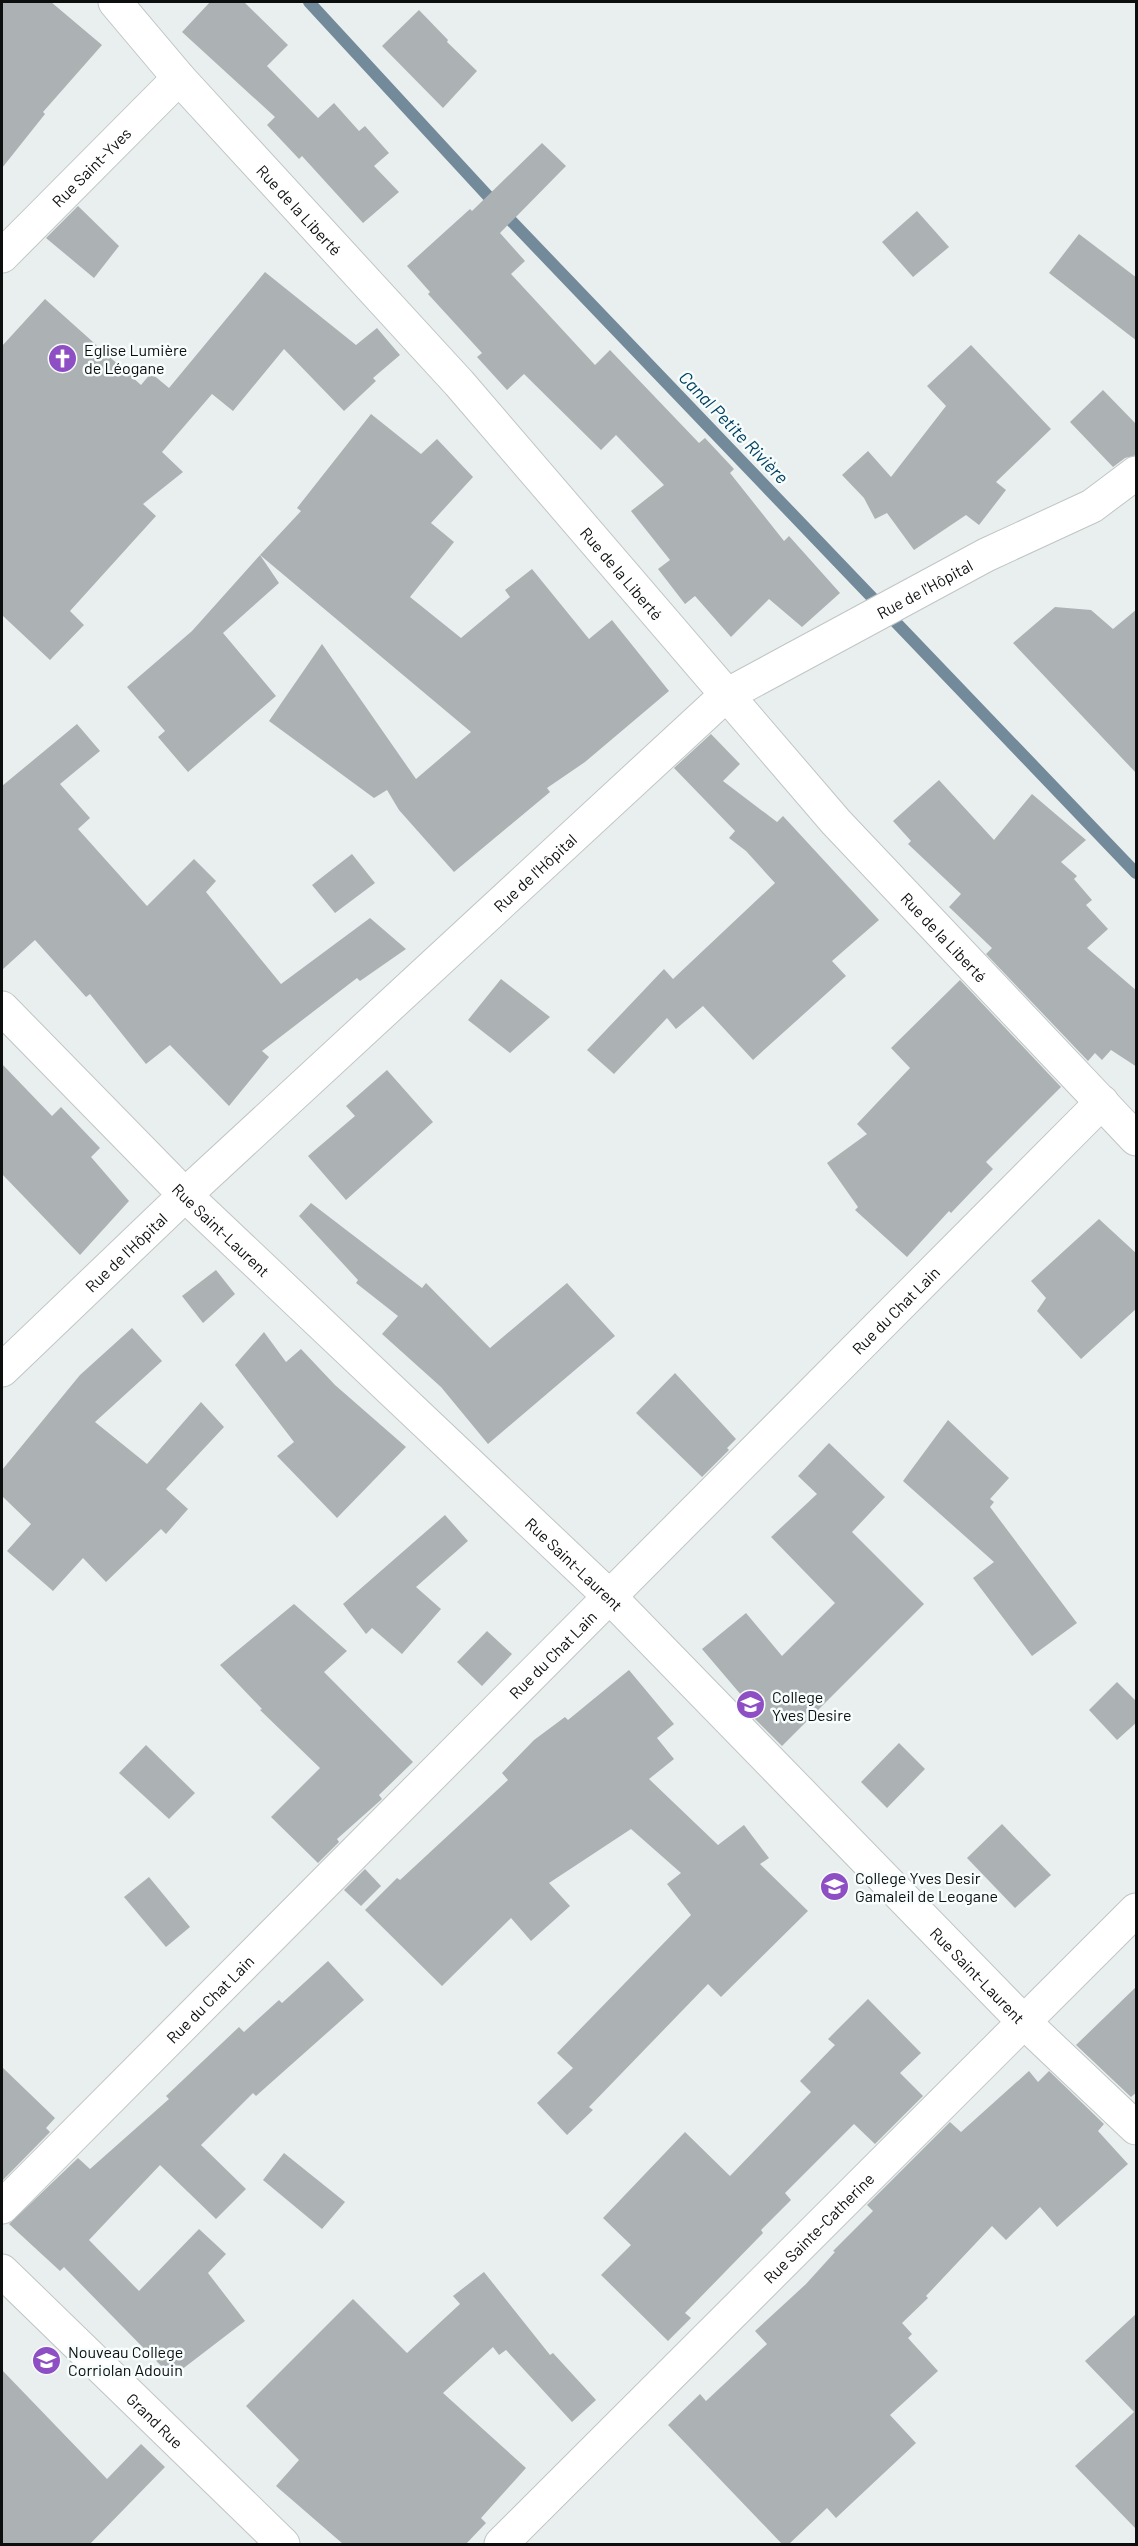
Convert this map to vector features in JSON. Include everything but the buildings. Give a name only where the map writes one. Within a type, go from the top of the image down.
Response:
[{"type":"street","name":"Rue de la Liberté","points":[[115,2],[179,78],[459,383],[725,696],[836,822],[1137,1139]]},
{"type":"street","name":"Rue Saint-Yves","points":[[2,256],[179,78]]},
{"type":"street","name":"Rue de l'Hôpital","points":[[2,1370],[185,1195],[725,696],[986,555],[1092,506],[1137,473]]},
{"type":"street","name":"Rue Saint-Laurent","points":[[2,1008],[185,1195],[610,1597],[1023,2021],[1137,2128]]},
{"type":"street","name":"Rue du Chat Lain","points":[[2,2207],[1102,1102]]},
{"type":"street","name":"Rue Sainte-Catherine","points":[[501,2544],[1023,2021],[1137,1910]]},
{"type":"street","name":"Grand Rue","points":[[2,2271],[283,2544]]},
{"type":"waterway","name":"Canal Petite Rivière","points":[[309,2],[499,208],[1136,873]]},
{"type":"place","name":"Eglise Lumière de Léogane","points":[[63,358]]},
{"type":"place","name":"College Yves Desire","points":[[751,1705]]},
{"type":"place","name":"College Yves Desir Gamaleil de Leogane","points":[[834,1886]]},
{"type":"place","name":"Nouveau College Corriolan Adouin","points":[[47,2360]]}]
